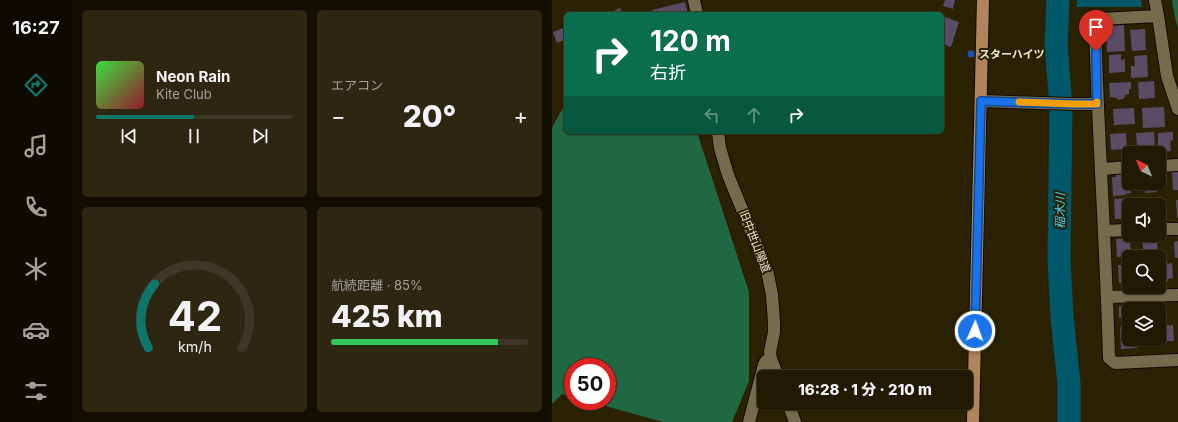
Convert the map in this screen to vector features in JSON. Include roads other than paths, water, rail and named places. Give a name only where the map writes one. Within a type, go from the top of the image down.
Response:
[{"type":"main road","points":[[973,422],[983,0]]},
{"type":"street","points":[[694,0],[697,12]]},
{"type":"street","points":[[1154,0],[1158,16],[1167,76],[1178,109]]},
{"type":"street","points":[[1158,16],[1100,19],[1095,25],[1097,104],[1109,358],[1115,362],[1178,360]]},
{"type":"street","points":[[981,101],[1097,104]]},
{"type":"street","name":"旧中世山陽道","points":[[718,134],[720,148],[728,174],[767,270],[772,294],[774,322],[774,332],[770,352],[775,370]]},
{"type":"street","points":[[1166,166],[1178,165]]},
{"type":"street","points":[[1101,168],[1122,167]]},
{"type":"street","points":[[1166,229],[1178,229]]},
{"type":"street","points":[[1104,231],[1122,230]]},
{"type":"street","points":[[1107,297],[1178,294]]},
{"type":"street","points":[[749,422],[764,365],[766,361],[771,359]]},
{"type":"street","points":[[791,410],[795,422]]},
{"type":"water","points":[[1077,0],[1141,0],[1142,7],[1076,7]]},
{"type":"waterway","name":"稲木川","points":[[1058,0],[1056,45],[1061,106],[1059,260],[1062,317],[1069,384],[1069,422]]},
{"type":"place","name":"スターハイツ","points":[[971,54]]}]
